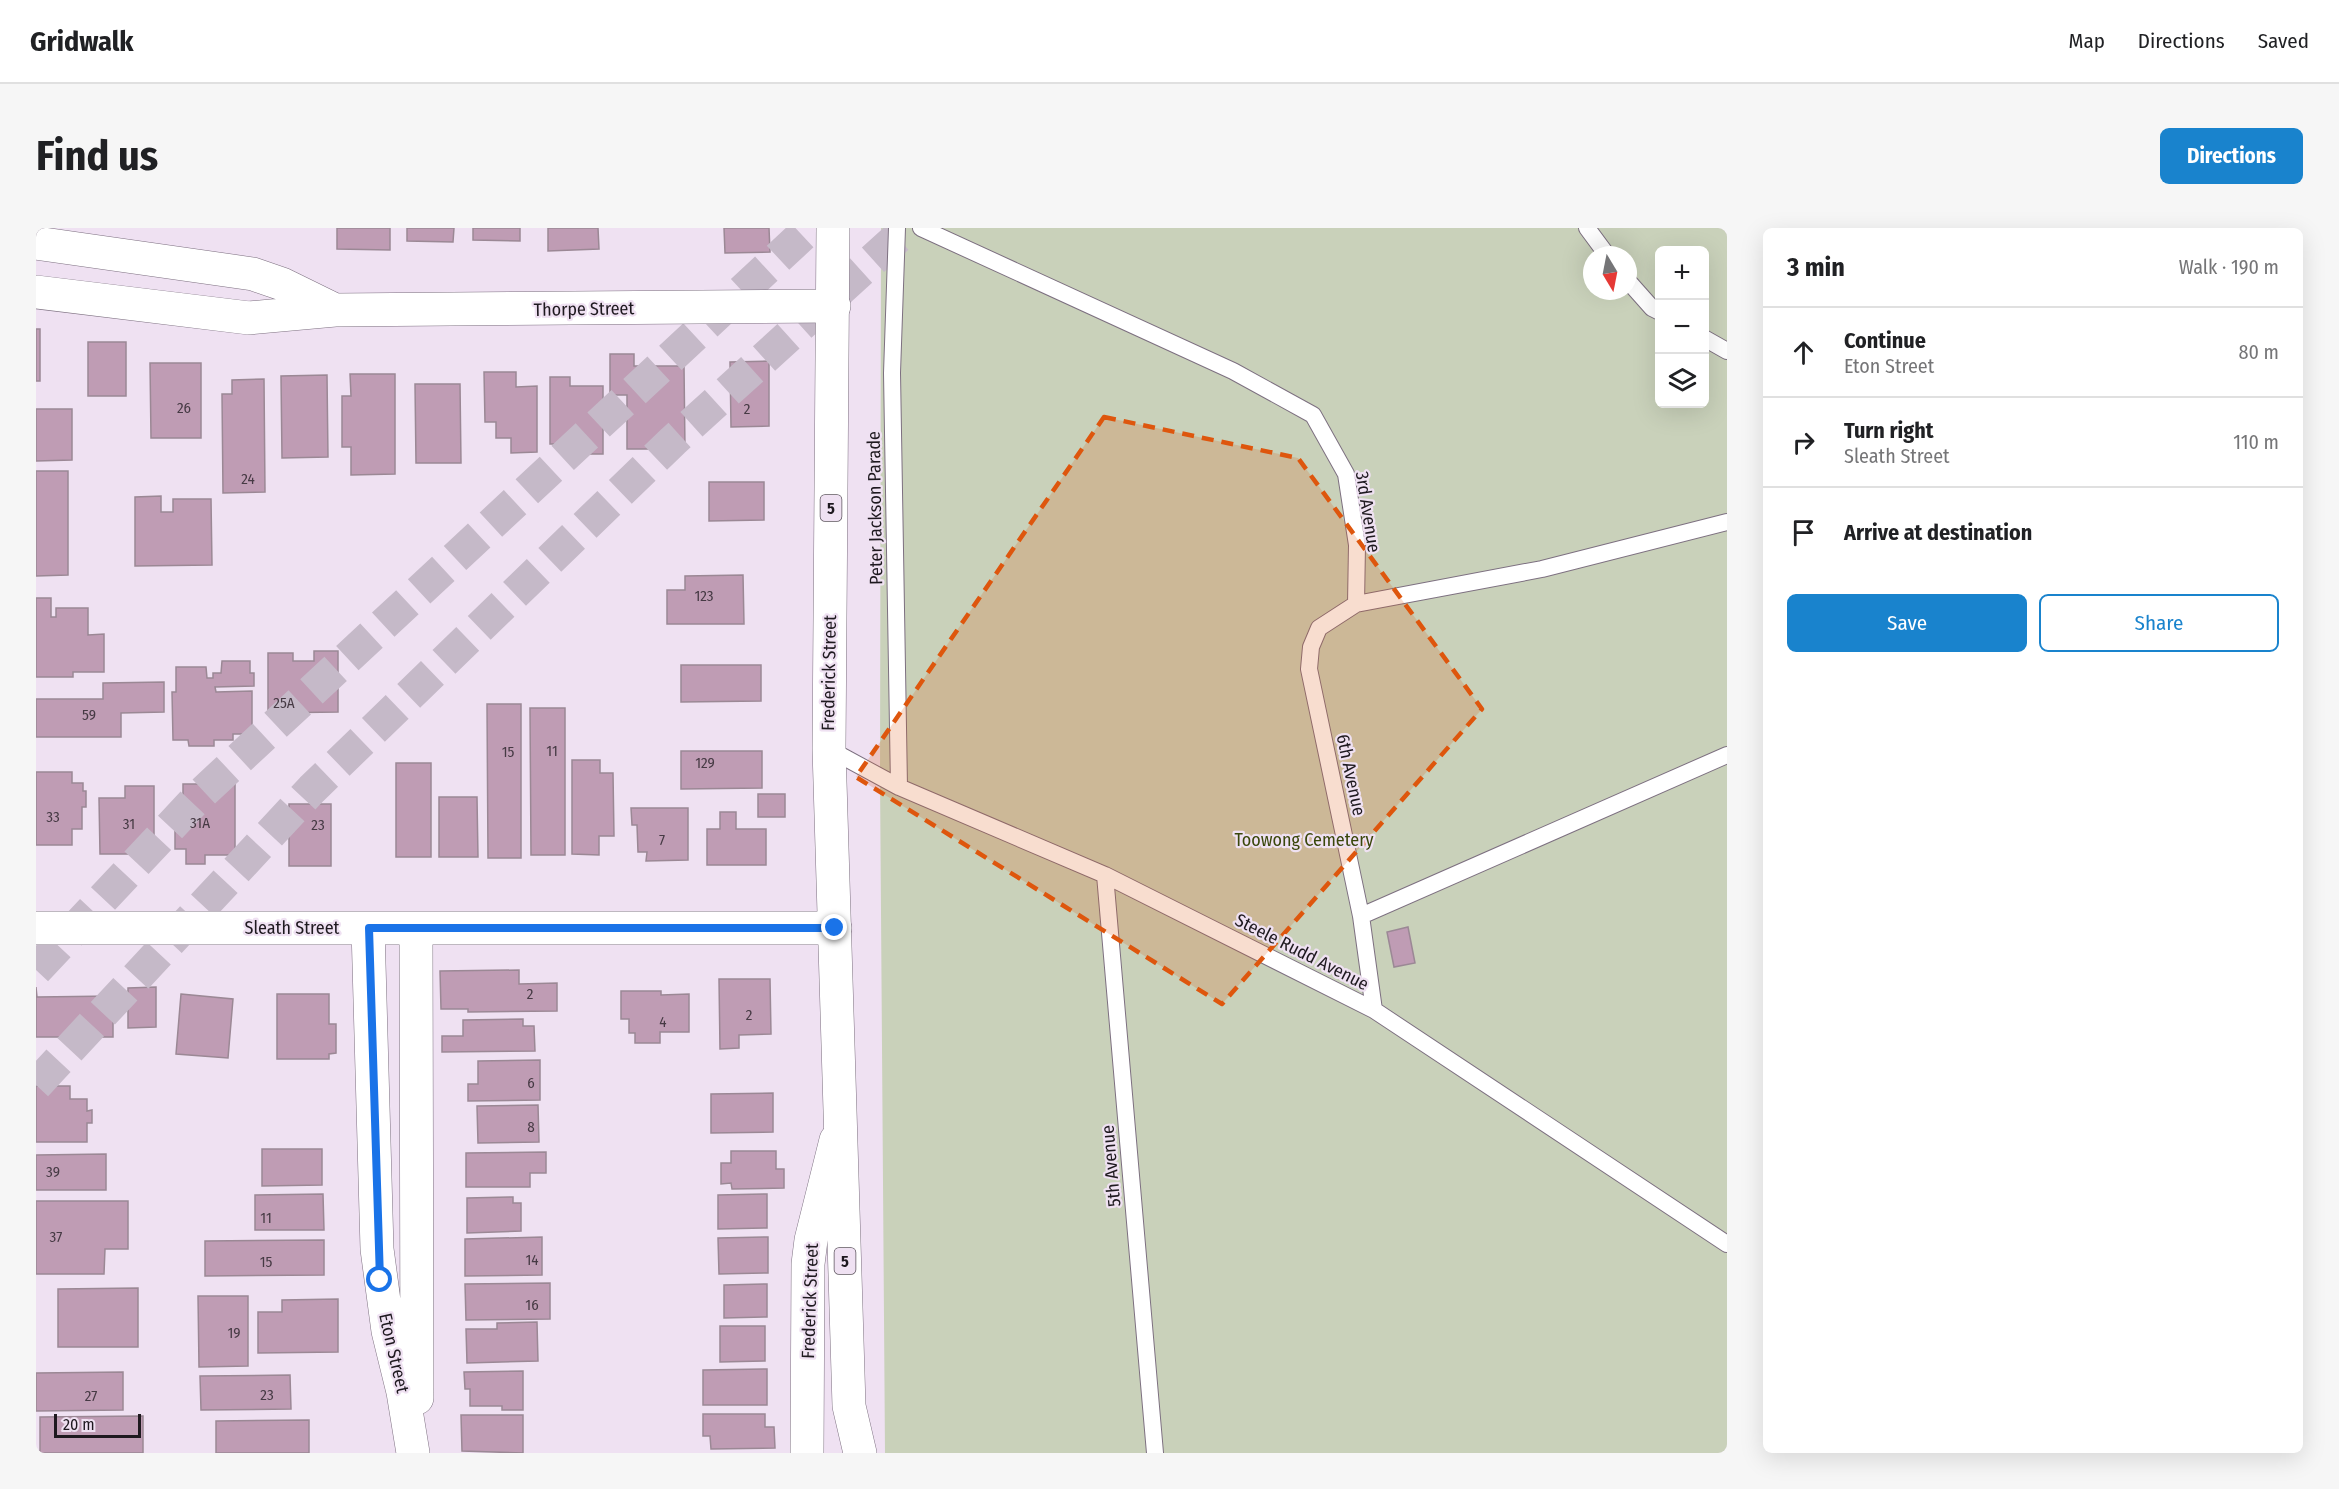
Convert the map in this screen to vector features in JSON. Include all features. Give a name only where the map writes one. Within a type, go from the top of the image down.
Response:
[{"type":"main road","name":"Frederick Street","points":[[833,228],[829,749],[849,1406],[860,1453]]},
{"type":"main road","name":"Thorpe Street","points":[[36,243],[253,274],[282,284],[335,310]]},
{"type":"main road","name":"Thorpe Street","points":[[36,292],[249,318],[335,310],[834,306]]},
{"type":"main road","name":"Sleath Street","points":[[36,928],[835,928]]},
{"type":"main road","name":"Eton Street","points":[[369,928],[377,1249],[388,1331],[403,1392],[413,1453]]},
{"type":"main road","name":"Eton Street","points":[[413,1453],[418,1389],[416,928]]},
{"type":"main road","name":"Frederick Street","points":[[807,1453],[809,1257],[842,1117]]},
{"type":"main road","name":"Frederick Street","points":[[840,1453],[849,1406]]},
{"type":"lane","name":"Peter Jackson Parade","points":[[897,228],[892,373],[899,787]]},
{"type":"lane","name":"3rd Avenue","points":[[921,228],[1233,371],[1313,415],[1346,474],[1357,545],[1356,604]]},
{"type":"lane","points":[[1587,228],[1600,246]]},
{"type":"lane","points":[[1637,291],[1655,310]]},
{"type":"lane","points":[[1709,341],[1727,351]]},
{"type":"lane","points":[[1356,604],[1542,570],[1727,522]]},
{"type":"lane","name":"6th Avenue","points":[[1356,604],[1319,628],[1311,647],[1309,669],[1361,916],[1374,1010]]},
{"type":"lane","name":"Steele Rudd Avenue","points":[[829,749],[899,787],[1106,875],[1374,1010],[1727,1244]]},
{"type":"lane","points":[[1361,916],[1727,755]]},
{"type":"lane","name":"5th Avenue","points":[[1106,875],[1155,1453]]},
{"type":"highlighted area","points":[[1104,417],[1298,458],[1482,709],[1222,1004],[856,777]]},
{"type":"green space","name":"Toowong Cemetery","points":[[881,228],[1727,228],[1727,1453],[885,1453],[880,777]]},
{"type":"building","points":[[337,228],[390,228],[390,250],[337,249]]},
{"type":"building","points":[[407,228],[454,228],[453,242],[407,241]]},
{"type":"building","points":[[473,228],[520,228],[520,241],[473,240]]},
{"type":"building","points":[[548,228],[598,228],[599,249],[548,251]]},
{"type":"building","points":[[724,228],[769,228],[770,252],[725,253]]},
{"type":"building","points":[[36,329],[40,329],[40,381],[36,381]]},
{"type":"building","points":[[88,342],[126,342],[126,396],[88,396]]},
{"type":"building","points":[[610,354],[634,354],[634,366],[684,366],[685,449],[627,449],[627,395],[610,395]]},
{"type":"building","points":[[769,361],[769,426],[731,427],[730,362]]},
{"type":"building","points":[[150,363],[201,363],[201,438],[151,438]]},
{"type":"building","points":[[484,372],[516,372],[516,387],[537,386],[537,452],[511,453],[511,438],[496,438],[496,422],[485,422]]},
{"type":"building","points":[[350,374],[395,374],[395,474],[351,475],[351,447],[342,447],[342,396],[351,396]]},
{"type":"building","points":[[327,375],[328,457],[282,458],[281,376]]},
{"type":"building","points":[[550,377],[570,377],[570,386],[603,386],[603,454],[564,454],[564,444],[550,444]]},
{"type":"building","points":[[264,379],[265,492],[223,493],[222,394],[232,394],[232,380]]},
{"type":"building","points":[[415,384],[460,384],[461,463],[416,463]]},
{"type":"building","points":[[36,409],[72,409],[72,460],[36,461]]},
{"type":"building","points":[[36,471],[68,471],[68,575],[36,576]]},
{"type":"building","points":[[709,482],[764,482],[764,520],[709,521]]},
{"type":"building","points":[[161,496],[161,512],[173,512],[173,499],[211,499],[212,565],[135,566],[135,497]]},
{"type":"building","points":[[743,575],[744,624],[667,624],[667,590],[685,590],[685,576]]},
{"type":"building","points":[[36,598],[51,598],[51,617],[56,617],[56,608],[88,608],[88,635],[104,634],[104,672],[73,672],[73,677],[36,677]]},
{"type":"building","points":[[314,651],[338,651],[338,712],[268,713],[268,653],[293,653],[293,661],[314,661]]},
{"type":"building","points":[[222,661],[250,661],[250,673],[254,673],[254,686],[215,687],[216,692],[252,691],[252,734],[233,734],[233,740],[214,740],[214,746],[189,746],[188,740],[173,740],[172,692],[176,692],[176,667],[206,667],[207,678],[213,678],[213,673],[221,673]]},
{"type":"building","points":[[681,665],[761,665],[761,701],[681,702]]},
{"type":"building","points":[[164,682],[164,712],[121,713],[121,737],[36,737],[36,699],[103,699],[103,683]]},
{"type":"building","points":[[487,704],[521,704],[521,858],[488,858]]},
{"type":"building","points":[[530,708],[565,708],[565,855],[531,855]]},
{"type":"building","points":[[681,751],[762,751],[762,788],[681,789]]},
{"type":"building","points":[[572,760],[600,760],[600,773],[613,773],[614,836],[599,836],[599,855],[572,854]]},
{"type":"building","points":[[396,763],[431,763],[431,857],[396,857]]},
{"type":"building","points":[[36,772],[72,772],[72,783],[83,783],[83,791],[86,791],[86,807],[82,807],[82,829],[72,829],[72,845],[36,845]]},
{"type":"building","points":[[183,784],[235,784],[235,855],[205,855],[205,864],[186,864],[186,849],[175,849],[175,822],[183,822]]},
{"type":"building","points":[[125,786],[154,786],[154,837],[140,837],[140,854],[100,854],[99,798],[125,798]]},
{"type":"building","points":[[758,794],[785,794],[785,817],[758,817]]},
{"type":"building","points":[[439,797],[477,797],[478,857],[439,857]]},
{"type":"building","points":[[289,804],[331,804],[331,866],[289,866]]},
{"type":"building","points":[[631,808],[688,808],[688,860],[646,861],[647,852],[638,852],[637,825],[632,825]]},
{"type":"building","points":[[720,812],[736,812],[736,829],[766,829],[766,865],[707,865],[707,829],[720,829]]},
{"type":"building","points":[[1408,927],[1415,963],[1394,967],[1387,932]]},
{"type":"building","points":[[519,970],[519,984],[557,983],[557,1011],[468,1012],[468,1009],[441,1009],[440,971]]},
{"type":"building","points":[[719,979],[770,979],[771,1034],[739,1035],[739,1048],[720,1049]]},
{"type":"building","points":[[36,987],[37,997],[113,996],[113,1037],[36,1037]]},
{"type":"building","points":[[156,987],[156,1027],[128,1028],[128,988]]},
{"type":"building","points":[[621,991],[661,991],[661,995],[689,994],[689,1032],[660,1032],[660,1043],[635,1043],[635,1033],[629,1033],[629,1019],[621,1019]]},
{"type":"building","points":[[181,994],[233,999],[228,1058],[176,1054]]},
{"type":"building","points":[[277,994],[329,994],[329,1024],[336,1024],[336,1053],[329,1054],[329,1059],[277,1059]]},
{"type":"building","points":[[523,1019],[523,1026],[534,1026],[535,1051],[442,1052],[442,1036],[463,1036],[463,1020]]},
{"type":"building","points":[[540,1060],[540,1100],[468,1101],[468,1084],[478,1084],[478,1061]]},
{"type":"building","points":[[36,1086],[70,1086],[70,1099],[87,1099],[87,1111],[92,1110],[92,1123],[87,1123],[87,1142],[36,1142]]},
{"type":"building","points":[[773,1093],[773,1132],[711,1133],[711,1094]]},
{"type":"building","points":[[538,1105],[539,1142],[478,1143],[477,1106]]},
{"type":"building","points":[[262,1149],[322,1149],[322,1185],[262,1186]]},
{"type":"building","points":[[731,1151],[776,1151],[776,1169],[784,1169],[784,1188],[732,1189],[731,1183],[721,1184],[721,1163],[731,1163]]},
{"type":"building","points":[[546,1152],[546,1173],[530,1173],[530,1187],[466,1187],[466,1153]]},
{"type":"building","points":[[106,1154],[106,1190],[36,1190],[36,1155]]},
{"type":"building","points":[[323,1194],[324,1230],[255,1230],[255,1195]]},
{"type":"building","points":[[767,1194],[767,1228],[718,1229],[718,1195]]},
{"type":"building","points":[[513,1197],[513,1203],[521,1203],[521,1231],[467,1233],[467,1198]]},
{"type":"building","points":[[36,1201],[128,1201],[128,1249],[105,1249],[104,1274],[36,1274]]},
{"type":"building","points":[[542,1237],[542,1275],[465,1276],[465,1239]]},
{"type":"building","points":[[768,1237],[768,1273],[719,1274],[718,1238]]},
{"type":"building","points":[[324,1240],[324,1275],[205,1276],[205,1241]]},
{"type":"building","points":[[550,1283],[550,1319],[466,1320],[465,1284]]},
{"type":"building","points":[[767,1284],[767,1317],[724,1318],[724,1285]]},
{"type":"building","points":[[138,1288],[138,1347],[58,1347],[58,1289]]},
{"type":"building","points":[[198,1296],[248,1296],[248,1366],[199,1367]]},
{"type":"building","points":[[338,1299],[338,1352],[258,1353],[258,1312],[282,1312],[282,1300]]},
{"type":"building","points":[[537,1322],[538,1361],[467,1363],[466,1329],[497,1329],[497,1323]]},
{"type":"building","points":[[720,1326],[765,1326],[765,1361],[720,1362]]},
{"type":"building","points":[[767,1369],[767,1405],[703,1405],[703,1370]]},
{"type":"building","points":[[523,1371],[523,1410],[502,1410],[502,1406],[470,1406],[470,1389],[465,1389],[464,1372]]},
{"type":"building","points":[[123,1372],[123,1410],[36,1411],[36,1373]]},
{"type":"building","points":[[290,1375],[291,1409],[201,1410],[200,1376]]},
{"type":"building","points":[[703,1414],[765,1414],[765,1427],[774,1427],[775,1448],[711,1449],[710,1436],[703,1436]]},
{"type":"building","points":[[461,1415],[523,1415],[523,1453],[462,1451]]},
{"type":"building","points":[[143,1416],[143,1453],[40,1453],[40,1417]]},
{"type":"building","points":[[309,1420],[309,1453],[216,1453],[216,1421]]},
{"type":"tunnel","points":[[36,970],[200,795],[810,228]]},
{"type":"tunnel","points":[[36,1085],[312,789],[673,441],[908,228]]},
{"type":"route","points":[[380,1280],[377,1249],[369,928],[835,928]]}]
